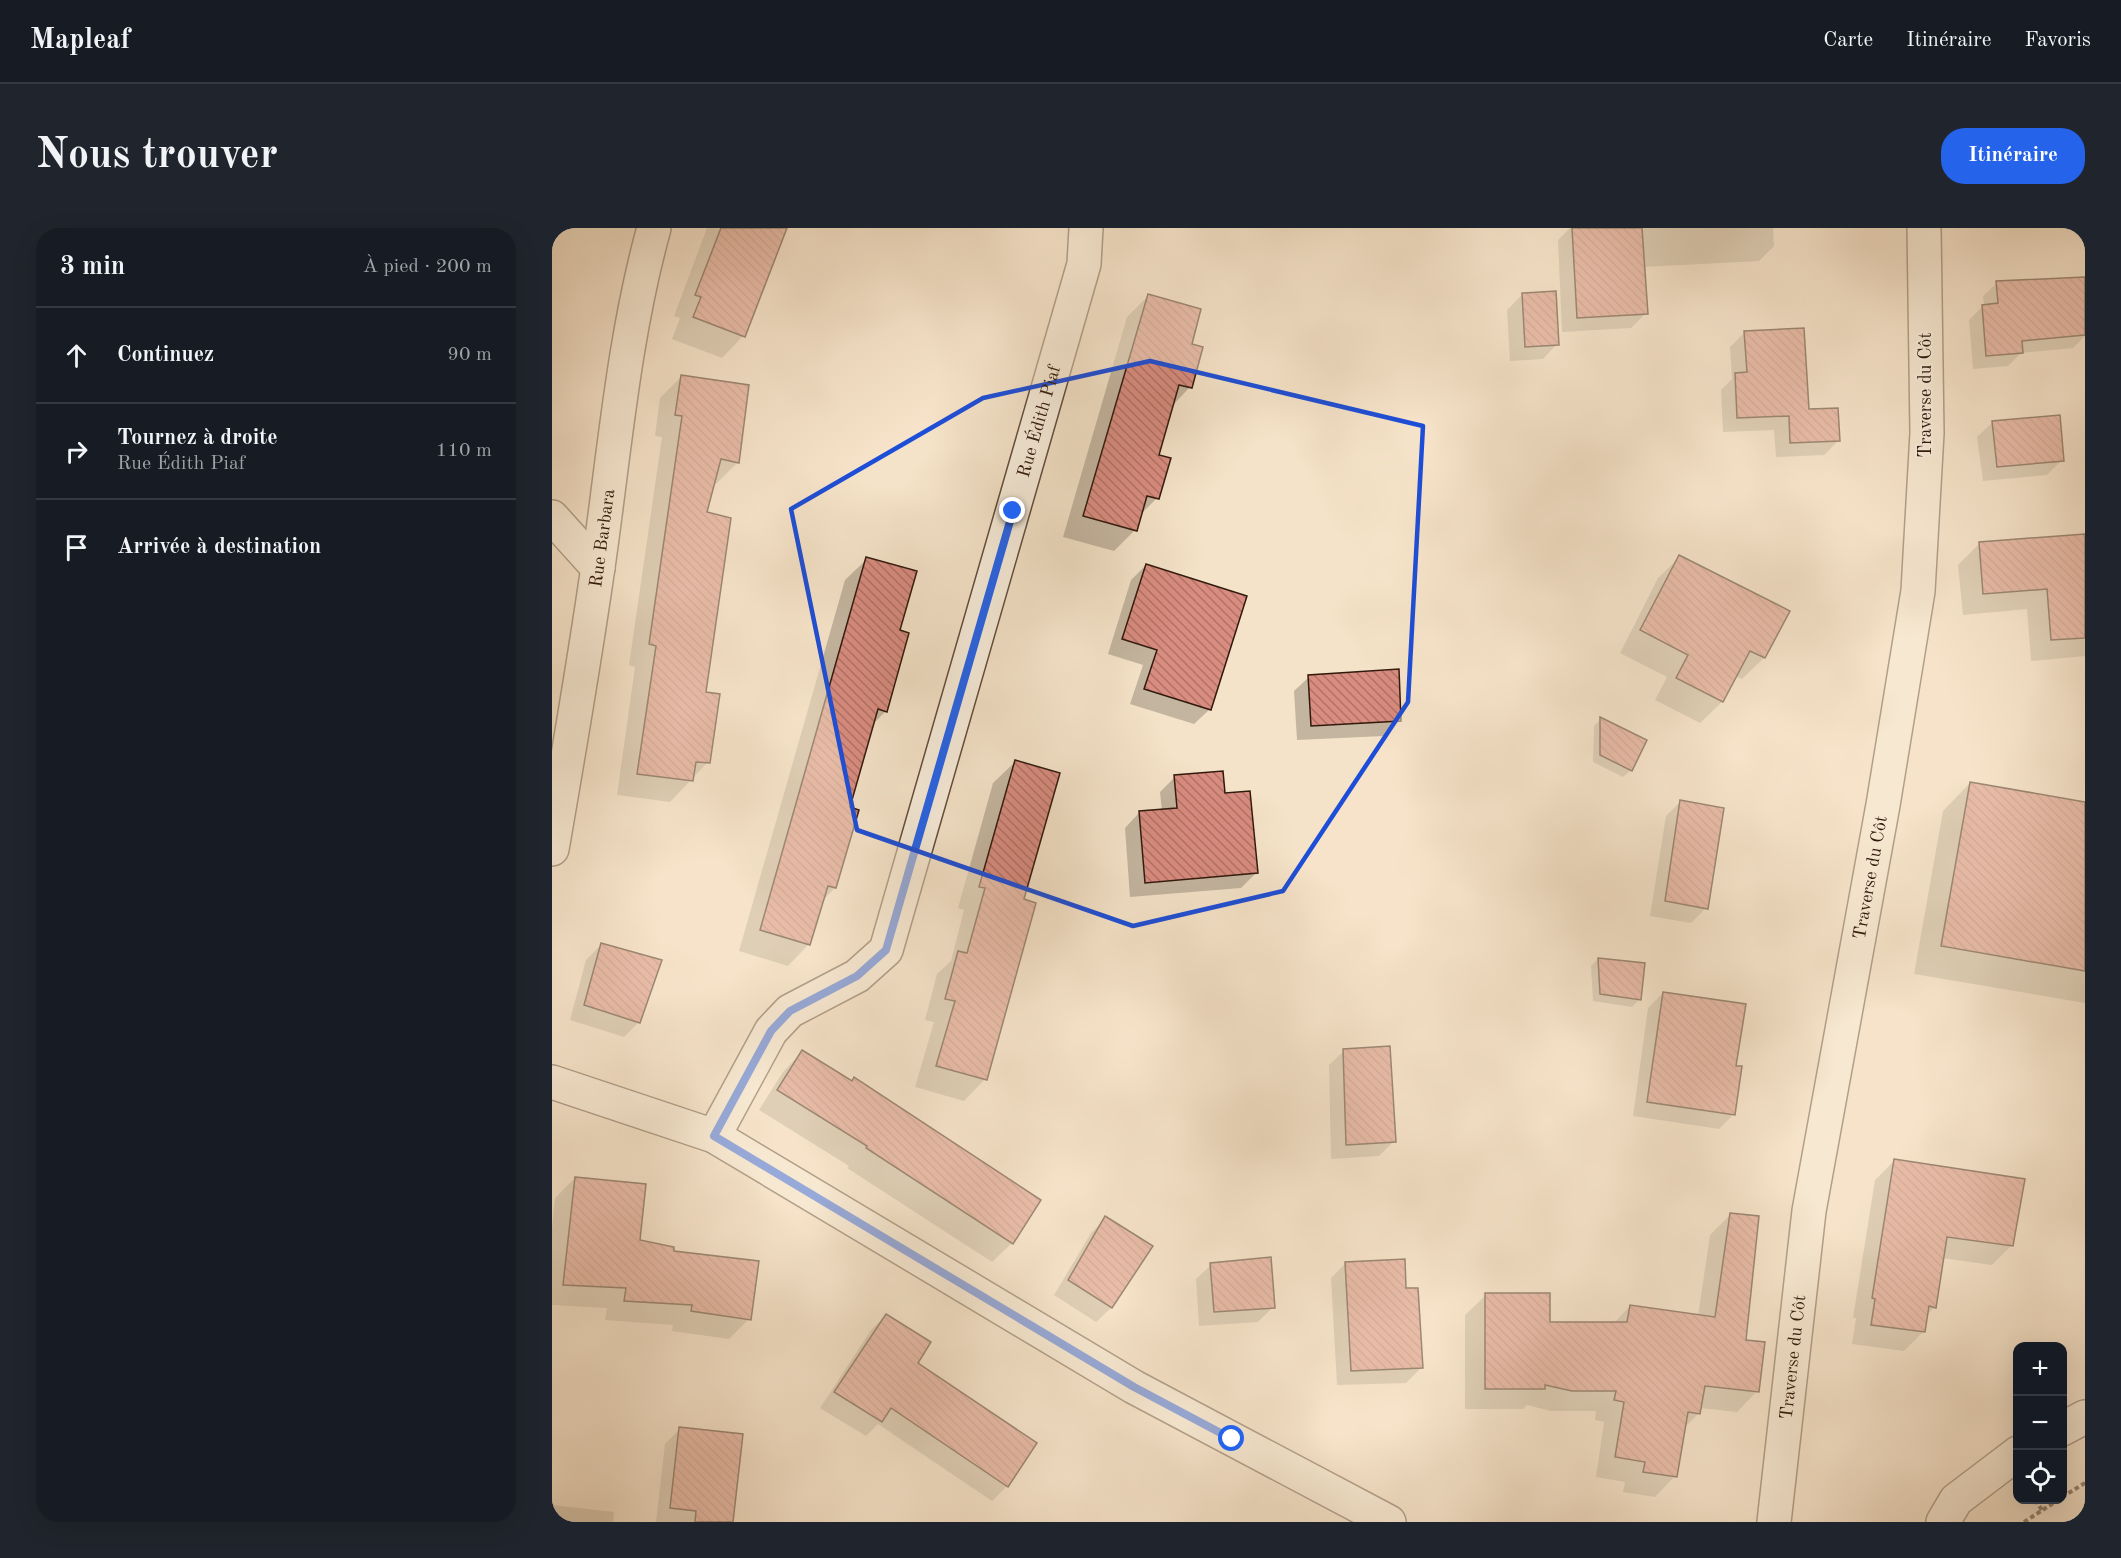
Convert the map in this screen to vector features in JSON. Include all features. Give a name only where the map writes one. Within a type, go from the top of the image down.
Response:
[{"type":"street","name":"Rue Barbara","points":[[552,849],[598,568],[628,346],[643,269],[654,228]]},
{"type":"street","name":"Rue Édith Piaf","points":[[714,1136],[771,1031],[790,1011],[857,976],[886,950],[1084,264],[1086,228]]},
{"type":"street","name":"Traverse du Côt","points":[[1773,1522],[1809,1211],[1883,806],[1918,591],[1927,433],[1924,228]]},
{"type":"street","points":[[552,517],[598,568]]},
{"type":"street","points":[[552,1083],[714,1136],[1134,1387],[1389,1522]]},
{"type":"street","points":[[2067,1426],[2085,1417]]},
{"type":"street","points":[[1943,1522],[1956,1500],[2013,1458]]},
{"type":"path","points":[[2067,1494],[2085,1483]]},
{"type":"path","points":[[2038,1504],[2042,1510]]},
{"type":"path","points":[[2024,1522],[2052,1504]]},
{"type":"highlighted area","points":[[1150,361],[1423,426],[1408,702],[1283,891],[1133,926],[857,830],[791,509],[983,398]]},
{"type":"building","points":[[721,228],[787,228],[745,337],[693,317],[701,297],[695,295]]},
{"type":"building","points":[[1572,228],[1642,228],[1648,314],[1577,318]]},
{"type":"building","points":[[2085,277],[2085,335],[2022,341],[2023,353],[1986,356],[1982,305],[1998,303],[1996,281]]},
{"type":"building","points":[[1556,291],[1559,345],[1525,347],[1522,293]]},
{"type":"building","points":[[1148,294],[1201,309],[1192,344],[1203,347],[1192,388],[1179,385],[1159,455],[1171,458],[1159,499],[1147,496],[1137,531],[1083,516]]},
{"type":"building","points":[[1804,328],[1809,409],[1838,408],[1840,441],[1790,443],[1789,416],[1737,418],[1735,373],[1747,372],[1744,331]]},
{"type":"building","points":[[681,375],[749,385],[739,463],[721,459],[707,512],[731,518],[706,692],[720,694],[710,763],[696,762],[693,781],[637,774],[656,646],[649,644],[682,416],[675,415]]},
{"type":"building","points":[[2060,415],[2064,461],[1997,467],[1992,421]]},
{"type":"building","points":[[2085,534],[2085,638],[2051,640],[2047,589],[1983,594],[1979,542]]},
{"type":"building","points":[[1679,555],[1790,611],[1765,658],[1750,651],[1723,702],[1676,678],[1688,655],[1640,630]]},
{"type":"building","points":[[866,557],[917,571],[900,630],[909,633],[887,712],[878,709],[850,807],[859,810],[836,888],[828,886],[810,945],[760,930]]},
{"type":"building","points":[[1146,564],[1247,596],[1211,710],[1144,689],[1157,650],[1122,639]]},
{"type":"building","points":[[1399,669],[1401,721],[1311,726],[1308,675]]},
{"type":"building","points":[[1600,717],[1647,740],[1632,771],[1600,755]]},
{"type":"building","points":[[1015,760],[1060,773],[1024,899],[1036,903],[987,1080],[936,1066],[955,1001],[945,999],[958,951],[967,953],[985,888],[979,887]]},
{"type":"building","points":[[1223,771],[1225,793],[1250,791],[1258,873],[1145,883],[1139,811],[1177,808],[1174,775]]},
{"type":"building","points":[[1970,782],[2085,802],[2085,971],[1941,946]]},
{"type":"building","points":[[1680,800],[1724,808],[1708,909],[1665,901]]},
{"type":"building","points":[[601,943],[662,960],[640,1023],[584,1005]]},
{"type":"building","points":[[1598,958],[1645,963],[1641,1000],[1600,994]]},
{"type":"building","points":[[1663,992],[1746,1004],[1736,1066],[1742,1066],[1735,1115],[1647,1102]]},
{"type":"building","points":[[1390,1046],[1396,1142],[1346,1145],[1343,1049]]},
{"type":"building","points":[[802,1050],[852,1081],[854,1077],[1041,1200],[1013,1244],[866,1148],[867,1146],[777,1090]]},
{"type":"building","points":[[1894,1159],[2025,1179],[2013,1246],[1947,1237],[1936,1308],[1929,1306],[1925,1332],[1871,1325],[1875,1299],[1872,1298]]},
{"type":"building","points":[[575,1177],[646,1184],[640,1240],[674,1247],[674,1251],[759,1261],[751,1320],[691,1311],[692,1305],[624,1301],[626,1288],[563,1285]]},
{"type":"building","points":[[1730,1213],[1759,1216],[1746,1340],[1765,1342],[1759,1392],[1705,1386],[1700,1414],[1688,1412],[1677,1477],[1643,1472],[1645,1462],[1615,1457],[1624,1402],[1614,1400],[1616,1391],[1572,1391],[1545,1385],[1545,1389],[1485,1389],[1485,1293],[1550,1293],[1550,1322],[1627,1322],[1630,1305],[1715,1317]]},
{"type":"building","points":[[1105,1216],[1153,1246],[1112,1308],[1068,1280]]},
{"type":"building","points":[[1271,1257],[1275,1308],[1214,1312],[1210,1263]]},
{"type":"building","points":[[1405,1259],[1406,1288],[1418,1288],[1423,1368],[1351,1371],[1345,1262]]},
{"type":"building","points":[[886,1314],[931,1342],[918,1363],[1037,1443],[1008,1487],[891,1408],[882,1422],[834,1392]]},
{"type":"building","points":[[679,1427],[743,1434],[733,1522],[695,1522],[696,1511],[670,1508]]},
{"type":"route","points":[[1013,511],[886,950],[857,976],[790,1011],[771,1031],[714,1136],[790,1179],[1134,1387],[1232,1439]]}]
